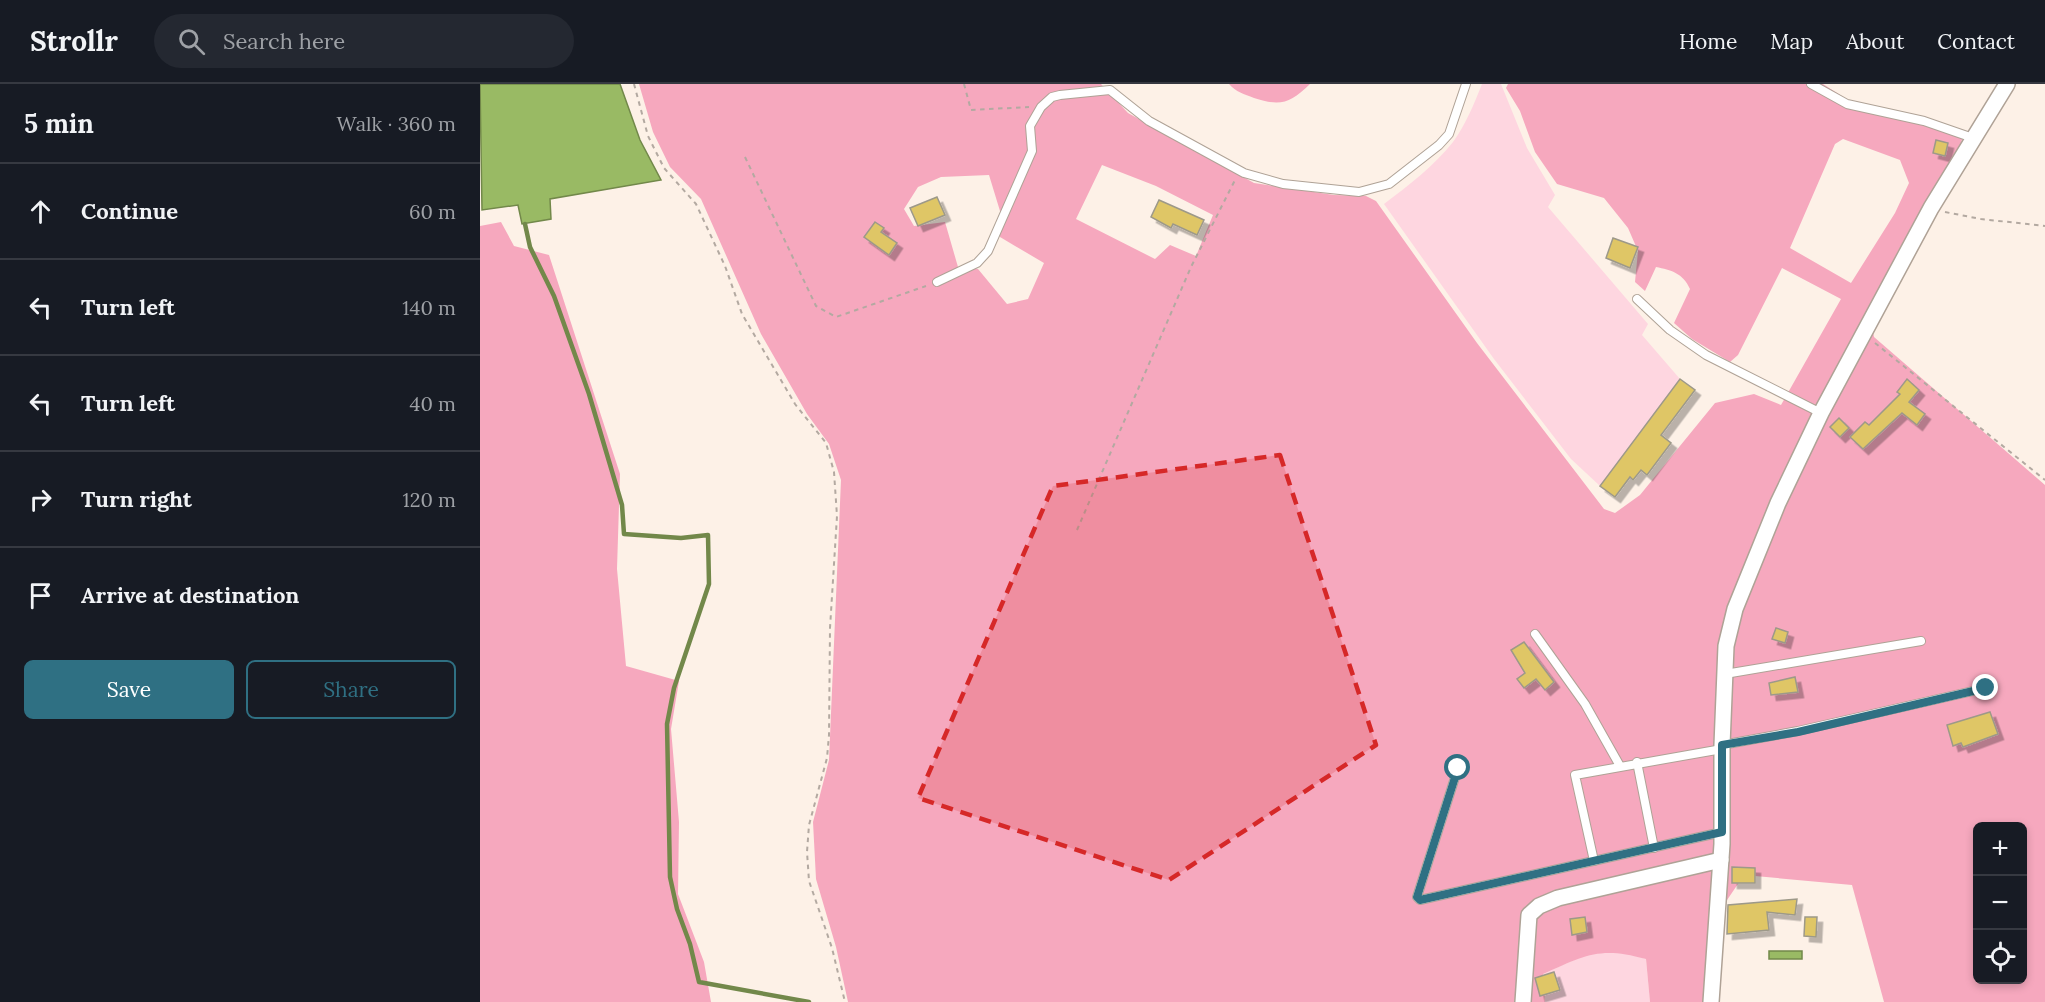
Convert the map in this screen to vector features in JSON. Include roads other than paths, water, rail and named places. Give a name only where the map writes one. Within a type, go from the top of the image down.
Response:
[{"type":"street","points":[[1710,1002],[1721,860],[1726,646],[1735,609],[1778,503],[1821,413],[1931,208],[2007,84]]},
{"type":"street","points":[[1523,1002],[1529,915],[1539,906],[1558,898],[1721,860]]},
{"type":"lane","points":[[937,282],[977,263],[988,251],[1032,151],[1030,126],[1041,106],[1052,97],[1110,90],[1149,121],[1244,172],[1283,184],[1341,192],[1359,192],[1389,184],[1405,174],[1449,134],[1466,84]]},
{"type":"lane","points":[[1811,84],[1847,104],[1924,121],[1973,138]]},
{"type":"lane","points":[[1637,299],[1670,330],[1706,355],[1821,413]]},
{"type":"lane","points":[[1535,634],[1585,704],[1620,766]]},
{"type":"lane","points":[[1725,674],[1921,640]]},
{"type":"lane","points":[[1594,861],[1575,775],[1798,732],[1986,688]]},
{"type":"lane","points":[[1637,762],[1654,848]]},
{"type":"lane","points":[[1458,768],[1417,897],[1420,900],[1722,832]]},
{"type":"waterway","points":[[525,224],[530,247],[554,296],[589,394],[622,505],[624,534],[681,538],[708,535],[709,584],[674,688],[667,724],[670,877],[699,982],[809,1002]]}]
